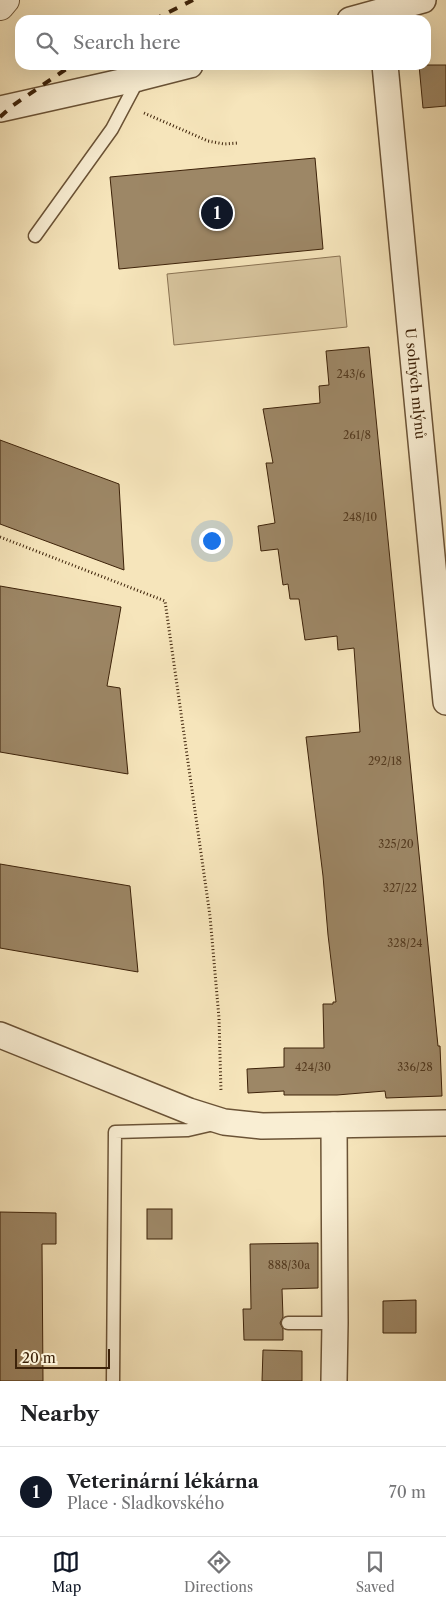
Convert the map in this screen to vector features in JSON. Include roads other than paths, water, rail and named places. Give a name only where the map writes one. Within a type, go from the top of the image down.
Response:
[{"type":"street","points":[[0,6],[5,0]]},
{"type":"street","points":[[383,15],[423,0]]},
{"type":"street","points":[[0,109],[170,70]]},
{"type":"street","name":"U solných mlýnů","points":[[385,70],[446,702]]},
{"type":"street","points":[[0,1036],[189,1111],[224,1122],[262,1126],[446,1124]]},
{"type":"street","points":[[334,1125],[334,1381]]},
{"type":"lane","points":[[35,236],[112,129],[126,105],[138,78]]},
{"type":"lane","points":[[113,1381],[115,1132],[188,1130],[224,1122]]},
{"type":"lane","points":[[288,1323],[335,1323]]},
{"type":"railway","points":[[163,15],[193,0]]},
{"type":"railway","points":[[0,117],[12,106],[65,70]]},
{"type":"place","name":"Veterinární lékárna","points":[[217,213]]}]
